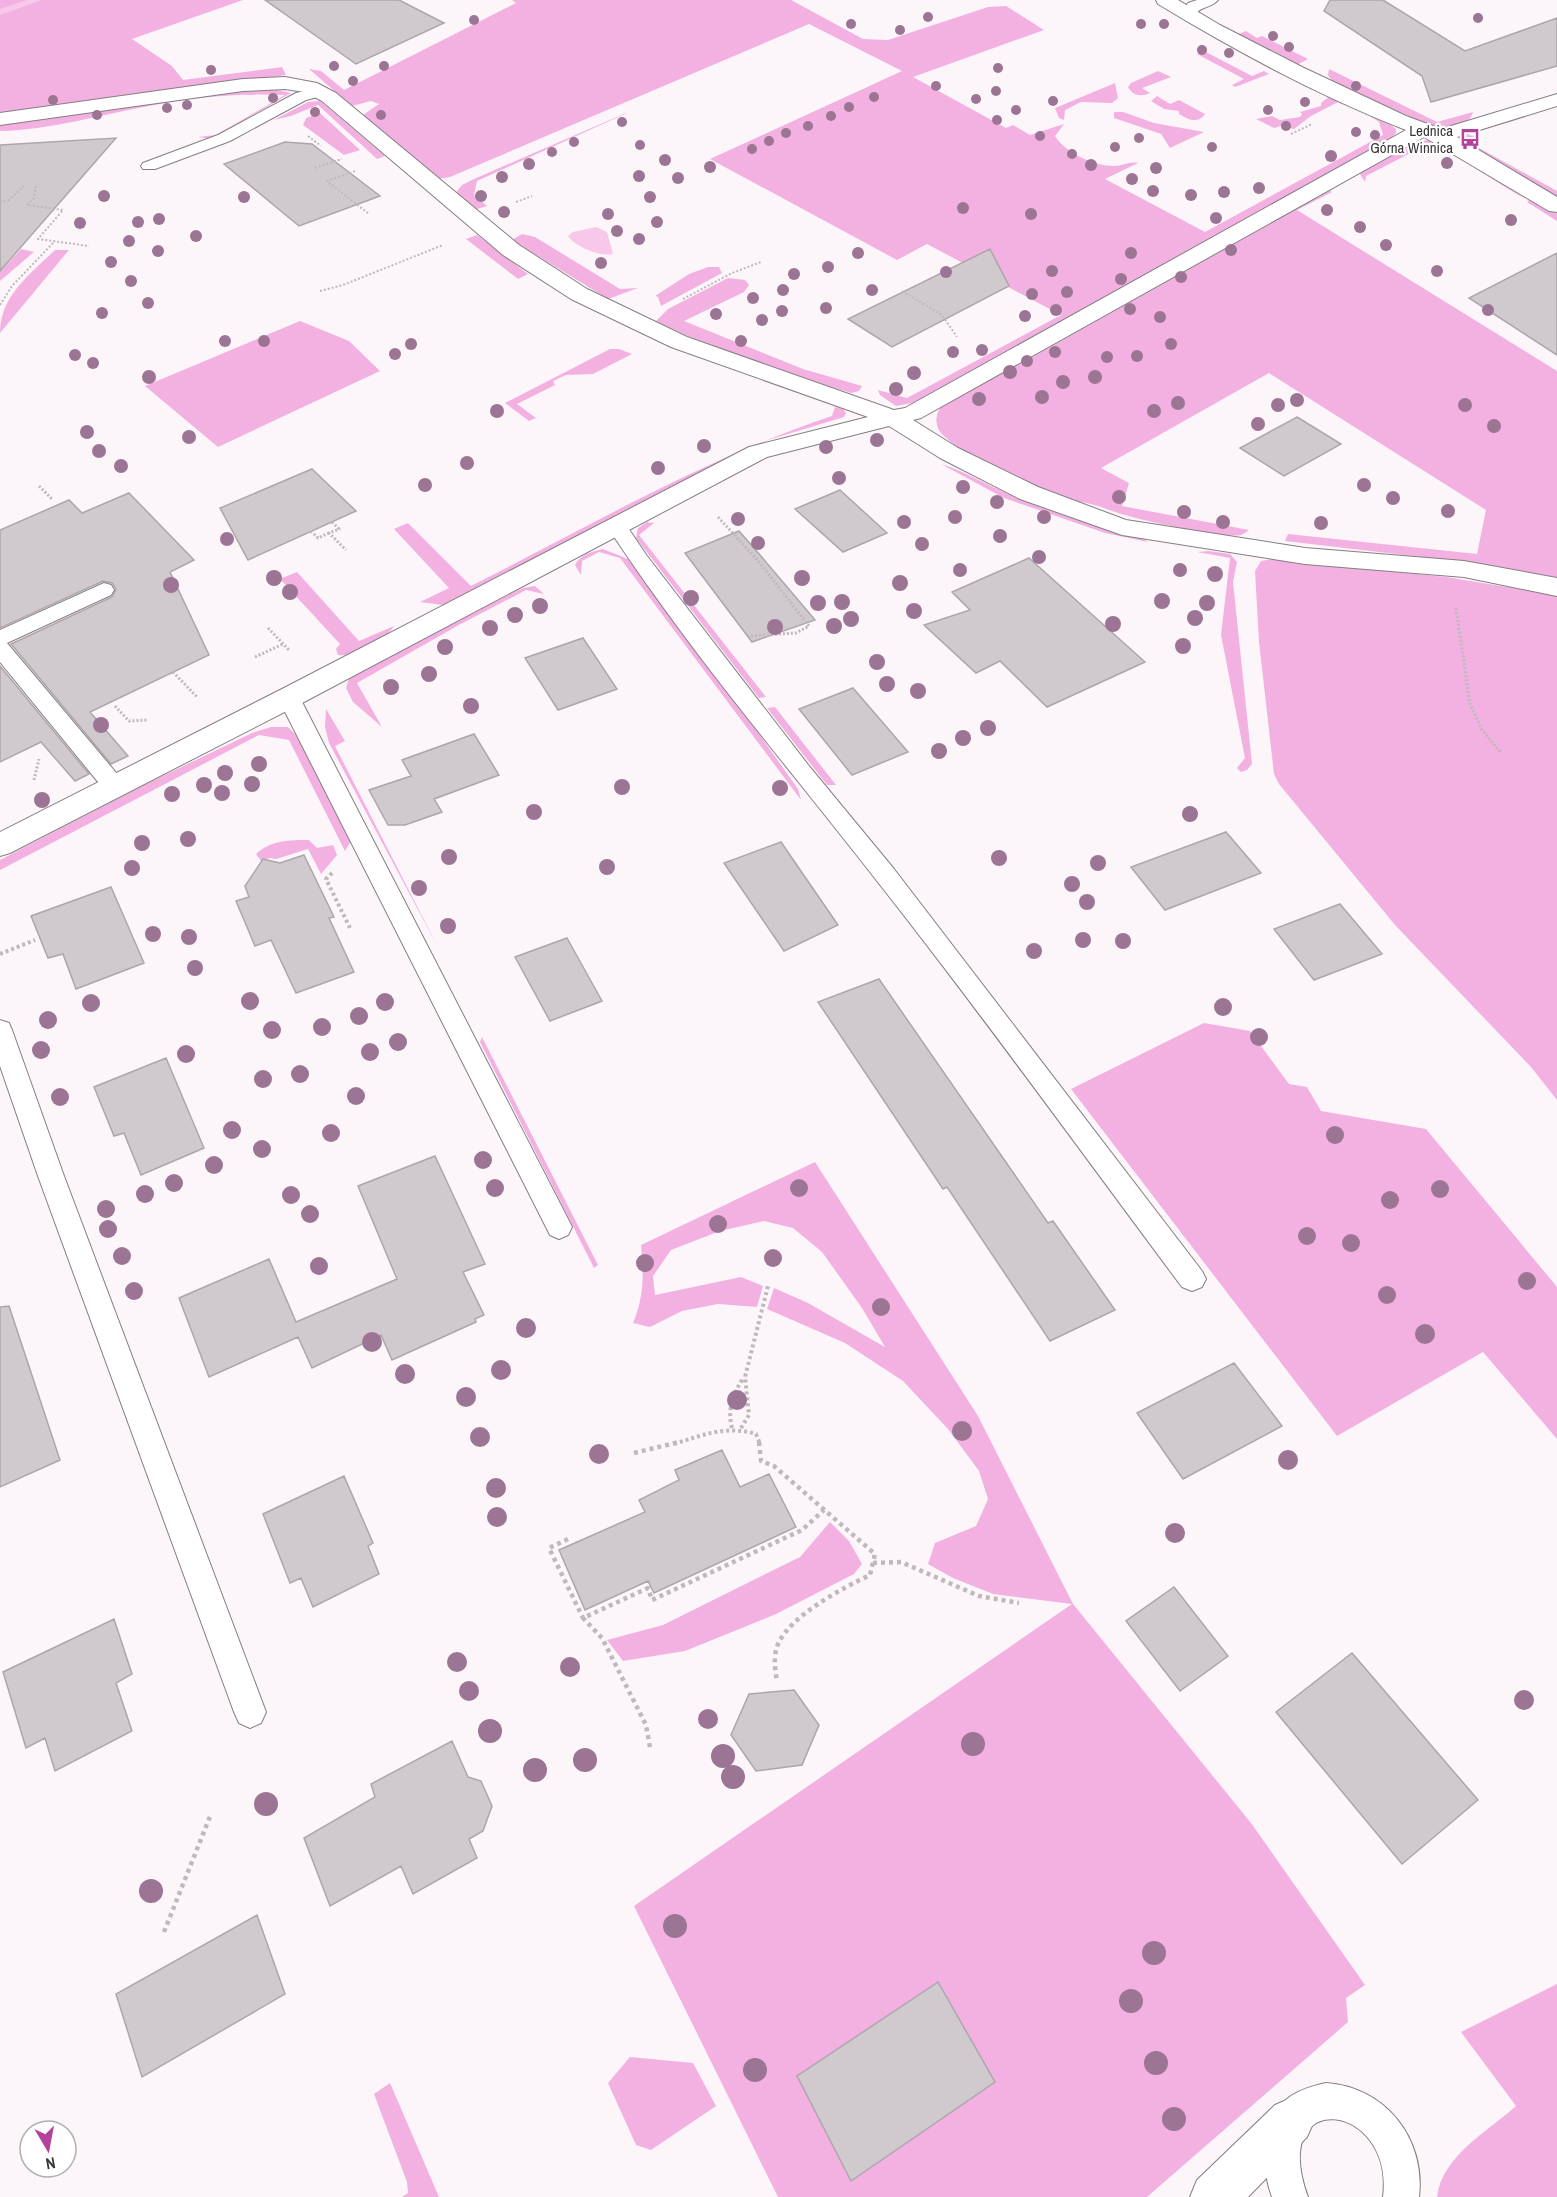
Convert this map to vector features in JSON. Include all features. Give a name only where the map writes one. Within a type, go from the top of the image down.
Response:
[{"type":"street","points":[[1165,0],[1295,70],[1432,133],[1557,206]]},
{"type":"street","points":[[0,119],[243,85],[285,82],[310,87],[320,92],[511,250],[579,294],[679,342],[890,417],[949,453],[1029,493],[1122,527],[1224,545],[1305,556],[1464,569],[1557,586]]},
{"type":"street","points":[[0,844],[289,698],[758,452],[913,413],[1432,133],[1557,100]]},
{"type":"street","points":[[1214,2197],[1292,2121]]},
{"type":"lane","points":[[1188,14],[1193,6],[1211,0]]},
{"type":"lane","points":[[149,166],[224,138],[301,96],[320,92]]},
{"type":"lane","points":[[616,526],[760,718],[886,875],[1191,1279]]},
{"type":"lane","points":[[0,638],[104,590]]},
{"type":"lane","points":[[0,648],[115,787]]},
{"type":"lane","points":[[289,698],[559,1227]]},
{"type":"lane","points":[[0,1030],[51,1176],[250,1712]]},
{"type":"lane","points":[[1290,2197],[1284,2186],[1281,2163],[1283,2139],[1292,2121],[1306,2108],[1325,2100],[1345,2103],[1365,2112],[1382,2128],[1395,2147],[1402,2169],[1401,2197]]},
{"type":"path","points":[[1291,134],[1320,123]]},
{"type":"path","points":[[315,168],[345,158]]},
{"type":"path","points":[[358,169],[327,181],[369,214]]},
{"type":"path","points":[[0,202],[9,200],[24,186]]},
{"type":"path","points":[[36,186],[34,198],[27,205],[63,210],[38,239],[89,246]]},
{"type":"path","points":[[0,305],[12,286],[55,241]]},
{"type":"path","points":[[320,291],[343,285],[442,245]]},
{"type":"path","points":[[680,300],[732,273],[761,262]]},
{"type":"path","points":[[902,291],[942,315],[957,337]]},
{"type":"path","points":[[39,486],[53,500]]},
{"type":"path","points":[[714,514],[760,563],[809,626],[796,633],[750,636],[747,631]]},
{"type":"path","points":[[311,531],[318,538],[339,529],[332,522]]},
{"type":"path","points":[[329,533],[346,550]]},
{"type":"path","points":[[1464,569],[1452,586],[1470,704],[1482,730],[1501,753]]},
{"type":"path","points":[[268,628],[291,651]]},
{"type":"path","points":[[255,657],[283,644]]},
{"type":"path","points":[[173,672],[205,706]]},
{"type":"path","points":[[115,706],[129,721],[149,720]]},
{"type":"path","points":[[34,754],[40,760],[33,778],[39,785]]},
{"type":"path","points":[[0,954],[35,940]]},
{"type":"path","points":[[732,1428],[729,1403],[745,1377],[768,1286]]},
{"type":"path","points":[[741,1428],[749,1415],[745,1377]]},
{"type":"path","points":[[634,1453],[716,1430],[741,1428],[756,1434],[761,1448],[761,1461],[774,1466],[875,1554],[870,1575],[851,1583],[804,1617],[780,1641],[774,1661],[777,1682]]},
{"type":"path","points":[[583,1618],[648,1588],[652,1600],[802,1530],[824,1510]]},
{"type":"path","points":[[568,1539],[549,1548],[583,1618],[602,1638],[646,1725],[650,1747]]},
{"type":"path","points":[[873,1563],[901,1562],[979,1596],[1019,1603]]},
{"type":"path","points":[[164,1932],[211,1814]]},
{"type":"shaded area","points":[[0,0],[243,0],[132,39],[172,66],[183,80],[282,67],[286,75],[0,115]]},
{"type":"shaded area","points":[[512,0],[791,0],[863,39],[888,40],[988,7],[1006,6],[1044,30],[913,77],[1006,128],[1013,125],[1030,135],[1064,124],[1055,136],[1073,153],[1090,161],[1114,166],[1138,163],[1105,179],[1205,232],[1383,135],[1379,122],[1369,115],[1387,122],[1396,129],[1396,133],[1389,141],[972,371],[912,403],[896,406],[880,395],[878,390],[907,398],[1061,315],[927,244],[897,260],[710,159],[902,71],[809,24],[450,177],[438,179],[363,115],[379,104],[371,101],[352,106],[309,69],[321,71],[344,90],[516,3]]},
{"type":"shaded area","points":[[1246,31],[1257,38],[1262,36],[1308,59],[1297,65],[1236,35]]},
{"type":"shaded area","points":[[1204,51],[1252,76],[1264,71],[1269,74],[1235,87],[1232,85],[1244,79],[1197,54]]},
{"type":"shaded area","points":[[1329,69],[1437,122],[1473,112],[1467,122],[1456,126],[1431,126],[1333,82],[1328,75]]},
{"type":"shaded area","points":[[1158,71],[1171,77],[1142,88],[1150,93],[1138,95],[1128,87],[1131,83]]},
{"type":"shaded area","points":[[1115,83],[1118,98],[1112,103],[1081,102],[1065,110],[1064,120],[1059,118],[1055,108]]},
{"type":"shaded area","points":[[250,90],[278,90],[291,93],[211,139],[198,137],[216,135],[285,95],[234,95],[183,100],[56,125],[0,131],[0,123]]},
{"type":"shaded area","points":[[1157,96],[1170,104],[1179,100],[1205,114],[1196,120],[1189,119],[1179,114],[1179,111],[1164,109],[1151,101]]},
{"type":"shaded area","points":[[1330,96],[1340,101],[1311,116],[1294,129],[1281,126],[1274,128],[1256,119],[1272,116],[1280,120],[1300,117],[1302,114],[1300,112],[1321,106],[1321,103]]},
{"type":"shaded area","points":[[320,101],[385,156],[377,159],[318,105],[274,120],[308,102]]},
{"type":"shaded area","points":[[1114,112],[1123,112],[1154,123],[1204,132],[1170,148],[1161,134],[1114,118]]},
{"type":"shaded area","points":[[320,113],[360,150],[344,155],[303,125],[306,118]]},
{"type":"shaded area","points":[[627,113],[477,181],[474,195],[487,206],[474,210],[457,195],[462,185],[474,179]]},
{"type":"shaded area","points":[[1468,135],[1475,136],[1473,141],[1479,148],[1557,191],[1557,199],[1470,147],[1464,138]]},
{"type":"shaded area","points":[[1431,140],[1557,212],[1557,221],[1527,202],[1529,200],[1442,149],[1428,144],[1366,176],[1365,182],[1360,174],[1362,170],[1420,141]]},
{"type":"shaded area","points":[[1329,190],[1332,192],[1297,210],[1557,371],[1557,578],[1473,563],[1285,541],[1288,534],[1477,554],[1486,510],[1269,373],[1101,468],[1129,483],[1122,506],[1249,530],[1241,535],[1232,536],[1184,529],[1135,518],[1089,503],[1076,502],[988,465],[956,446],[938,429],[936,420],[943,404]]},
{"type":"shaded area","points":[[596,227],[607,232],[613,254],[602,254],[589,250],[576,244],[568,236],[573,232]]},
{"type":"shaded area","points":[[522,234],[535,237],[620,289],[638,288],[608,299],[512,240]]},
{"type":"shaded area","points":[[477,235],[528,274],[518,279],[466,239]]},
{"type":"shaded area","points":[[21,249],[34,252],[0,281],[0,270]]},
{"type":"shaded area","points":[[55,250],[69,250],[0,333],[1,320],[11,297],[27,277]]},
{"type":"shaded area","points":[[708,267],[719,267],[722,273],[661,306],[658,297],[655,296],[689,274]]},
{"type":"shaded area","points":[[728,278],[745,280],[749,285],[744,292],[684,321],[803,369],[862,386],[859,391],[851,393],[811,381],[690,337],[656,321],[668,309]]},
{"type":"shaded area","points":[[300,321],[349,341],[380,371],[218,447],[145,386]]},
{"type":"shaded area","points":[[610,349],[619,349],[632,354],[593,374],[566,375],[553,381],[555,385],[517,404],[536,418],[529,421],[505,403]]},
{"type":"shaded area","points":[[835,407],[843,409],[846,413],[844,417],[768,440],[832,416]]},
{"type":"shaded area","points":[[768,440],[659,493],[443,605],[420,602],[449,588],[394,529],[408,523],[471,586],[648,494]]},
{"type":"shaded area","points":[[941,464],[1038,506],[1141,537],[1148,542],[1105,533],[1004,498]]},
{"type":"shaded area","points":[[647,522],[654,523],[639,535],[766,697],[759,698],[636,538],[638,528]]},
{"type":"shaded area","points":[[603,549],[628,559],[747,717],[798,789],[801,800],[620,558],[599,552],[582,561],[581,575],[575,565],[577,561],[587,554]]},
{"type":"shaded area","points":[[1197,552],[1230,554],[1237,562],[1233,582],[1252,764],[1247,770],[1241,772],[1237,768],[1245,758],[1221,635],[1230,558]]},
{"type":"shaded area","points":[[1272,559],[1446,577],[1557,595],[1557,1100],[1531,1067],[1395,925],[1279,784],[1274,774],[1259,642],[1255,571],[1261,561]]},
{"type":"shaded area","points":[[297,572],[359,641],[394,626],[369,648],[354,654],[338,655],[336,649],[340,644],[280,579]]},
{"type":"shaded area","points":[[535,586],[544,594],[526,590],[357,683],[382,727],[353,702],[346,688],[349,678],[453,622],[523,588]]},
{"type":"shaded area","points":[[775,707],[836,785],[827,785],[767,708]]},
{"type":"shaded area","points":[[326,709],[345,741],[335,746],[439,949],[329,743],[325,727]]},
{"type":"shaded area","points":[[271,727],[288,727],[296,735],[351,841],[345,851],[289,740],[259,735],[0,870],[0,860],[144,785],[252,733]]},
{"type":"shaded area","points":[[309,840],[317,848],[333,845],[337,855],[321,874],[308,849],[261,861],[256,854],[274,843]]},
{"type":"shaded area","points":[[1204,1023],[1250,1031],[1289,1084],[1307,1087],[1321,1111],[1426,1129],[1557,1287],[1557,1439],[1483,1352],[1337,1436],[1071,1089]]},
{"type":"shaded area","points":[[482,1037],[598,1265],[594,1268],[480,1042]]},
{"type":"shaded area","points":[[815,1162],[978,1416],[1073,1604],[1251,1823],[1365,1985],[1346,1998],[1348,2022],[1147,2197],[778,2197],[634,1906],[1072,1604],[993,1594],[953,1578],[928,1564],[935,1543],[976,1526],[988,1499],[979,1471],[948,1429],[903,1381],[845,1343],[767,1309],[774,1288],[808,1303],[885,1347],[862,1308],[822,1252],[793,1228],[764,1221],[720,1231],[671,1250],[653,1276],[655,1295],[741,1277],[763,1286],[757,1307],[718,1304],[682,1311],[650,1327],[633,1323],[642,1285],[641,1245]]},
{"type":"shaded area","points":[[830,1522],[849,1541],[862,1564],[854,1574],[776,1614],[685,1651],[623,1661],[607,1640],[663,1625],[800,1557]]},
{"type":"shaded area","points":[[1557,1984],[1557,2197],[1437,2197],[1441,2182],[1457,2157],[1516,2106],[1461,2032]]},
{"type":"shaded area","points":[[630,2057],[693,2063],[716,2106],[651,2150],[636,2145],[608,2083]]},
{"type":"shaded area","points":[[390,2083],[439,2197],[402,2197],[408,2193],[407,2182],[374,2094]]},
{"type":"building","points":[[265,0],[399,0],[444,23],[356,64]]},
{"type":"building","points":[[1330,0],[1383,0],[1465,51],[1557,18],[1557,66],[1431,102],[1422,76],[1324,11]]},
{"type":"building","points":[[116,138],[0,271],[0,145]]},
{"type":"building","points":[[285,142],[312,144],[380,196],[299,226],[224,164]]},
{"type":"building","points":[[990,249],[1009,286],[892,347],[848,319]]},
{"type":"building","points":[[1557,253],[1557,355],[1469,298]]},
{"type":"building","points":[[1297,417],[1341,444],[1284,476],[1240,448]]},
{"type":"building","points":[[312,469],[356,511],[248,560],[220,508]]},
{"type":"building","points":[[840,490],[887,533],[843,552],[795,509]]},
{"type":"building","points":[[129,493],[194,560],[170,572],[209,655],[90,712],[128,756],[111,764],[11,644],[112,597],[116,589],[112,583],[103,581],[0,628],[0,530],[69,500],[82,513]]},
{"type":"building","points":[[739,531],[815,620],[752,642],[685,553]]},
{"type":"building","points":[[1029,558],[1145,662],[1047,707],[1000,661],[976,673],[924,625],[970,610],[952,592]]},
{"type":"building","points":[[583,638],[617,689],[558,710],[525,658]]},
{"type":"building","points":[[0,666],[89,774],[75,781],[41,742],[0,762]]},
{"type":"building","points":[[853,688],[908,752],[852,775],[799,709]]},
{"type":"building","points":[[474,734],[499,775],[434,799],[442,812],[405,825],[388,825],[369,790],[411,776],[402,760]]},
{"type":"building","points":[[1226,832],[1261,873],[1165,910],[1131,867]]},
{"type":"building","points":[[781,842],[838,925],[784,951],[724,863]]},
{"type":"building","points":[[304,855],[334,917],[329,918],[354,972],[296,993],[271,940],[255,946],[236,901],[249,897],[245,886],[263,859],[280,863]]},
{"type":"building","points":[[111,887],[144,963],[76,989],[63,954],[48,958],[31,916]]},
{"type":"building","points":[[1340,904],[1382,954],[1314,980],[1274,929]]},
{"type":"building","points":[[567,938],[602,1001],[550,1021],[515,957]]},
{"type":"building","points":[[879,979],[1048,1223],[1053,1221],[1115,1310],[1050,1341],[947,1187],[943,1189],[818,1002]]},
{"type":"building","points":[[166,1058],[204,1148],[141,1175],[124,1133],[114,1136],[94,1087]]},
{"type":"building","points":[[435,1156],[485,1264],[463,1272],[484,1315],[475,1319],[476,1322],[392,1360],[381,1335],[312,1368],[298,1337],[209,1377],[179,1298],[269,1259],[296,1322],[397,1279],[358,1186]]},
{"type":"building","points":[[9,1306],[60,1460],[0,1487],[0,1307]]},
{"type":"building","points":[[1234,1363],[1282,1426],[1183,1479],[1137,1413]]},
{"type":"building","points":[[722,1450],[740,1487],[769,1474],[796,1527],[654,1593],[648,1581],[585,1610],[559,1550],[645,1512],[639,1500],[679,1480],[675,1470]]},
{"type":"building","points":[[344,1476],[373,1543],[368,1546],[379,1574],[313,1607],[301,1578],[290,1583],[263,1514]]},
{"type":"building","points":[[1174,1587],[1228,1656],[1180,1691],[1126,1621]]},
{"type":"building","points":[[114,1619],[132,1674],[116,1683],[132,1731],[55,1771],[45,1738],[26,1748],[3,1672]]},
{"type":"building","points":[[1352,1653],[1478,1800],[1402,1864],[1276,1712]]},
{"type":"building","points":[[794,1690],[819,1725],[802,1765],[756,1771],[731,1735],[749,1694]]},
{"type":"building","points":[[452,1741],[468,1777],[481,1781],[492,1806],[483,1831],[469,1839],[477,1858],[413,1894],[401,1866],[330,1906],[304,1838],[375,1797],[371,1784]]},
{"type":"building","points":[[257,1915],[285,1994],[142,2077],[116,1994]]},
{"type":"building","points":[[938,1982],[995,2082],[851,2181],[797,2076]]},
{"type":"waterway","points":[[0,12],[37,0]]},
{"type":"place","name":"Lednica Górna Winnica","points":[[1470,139]]}]
